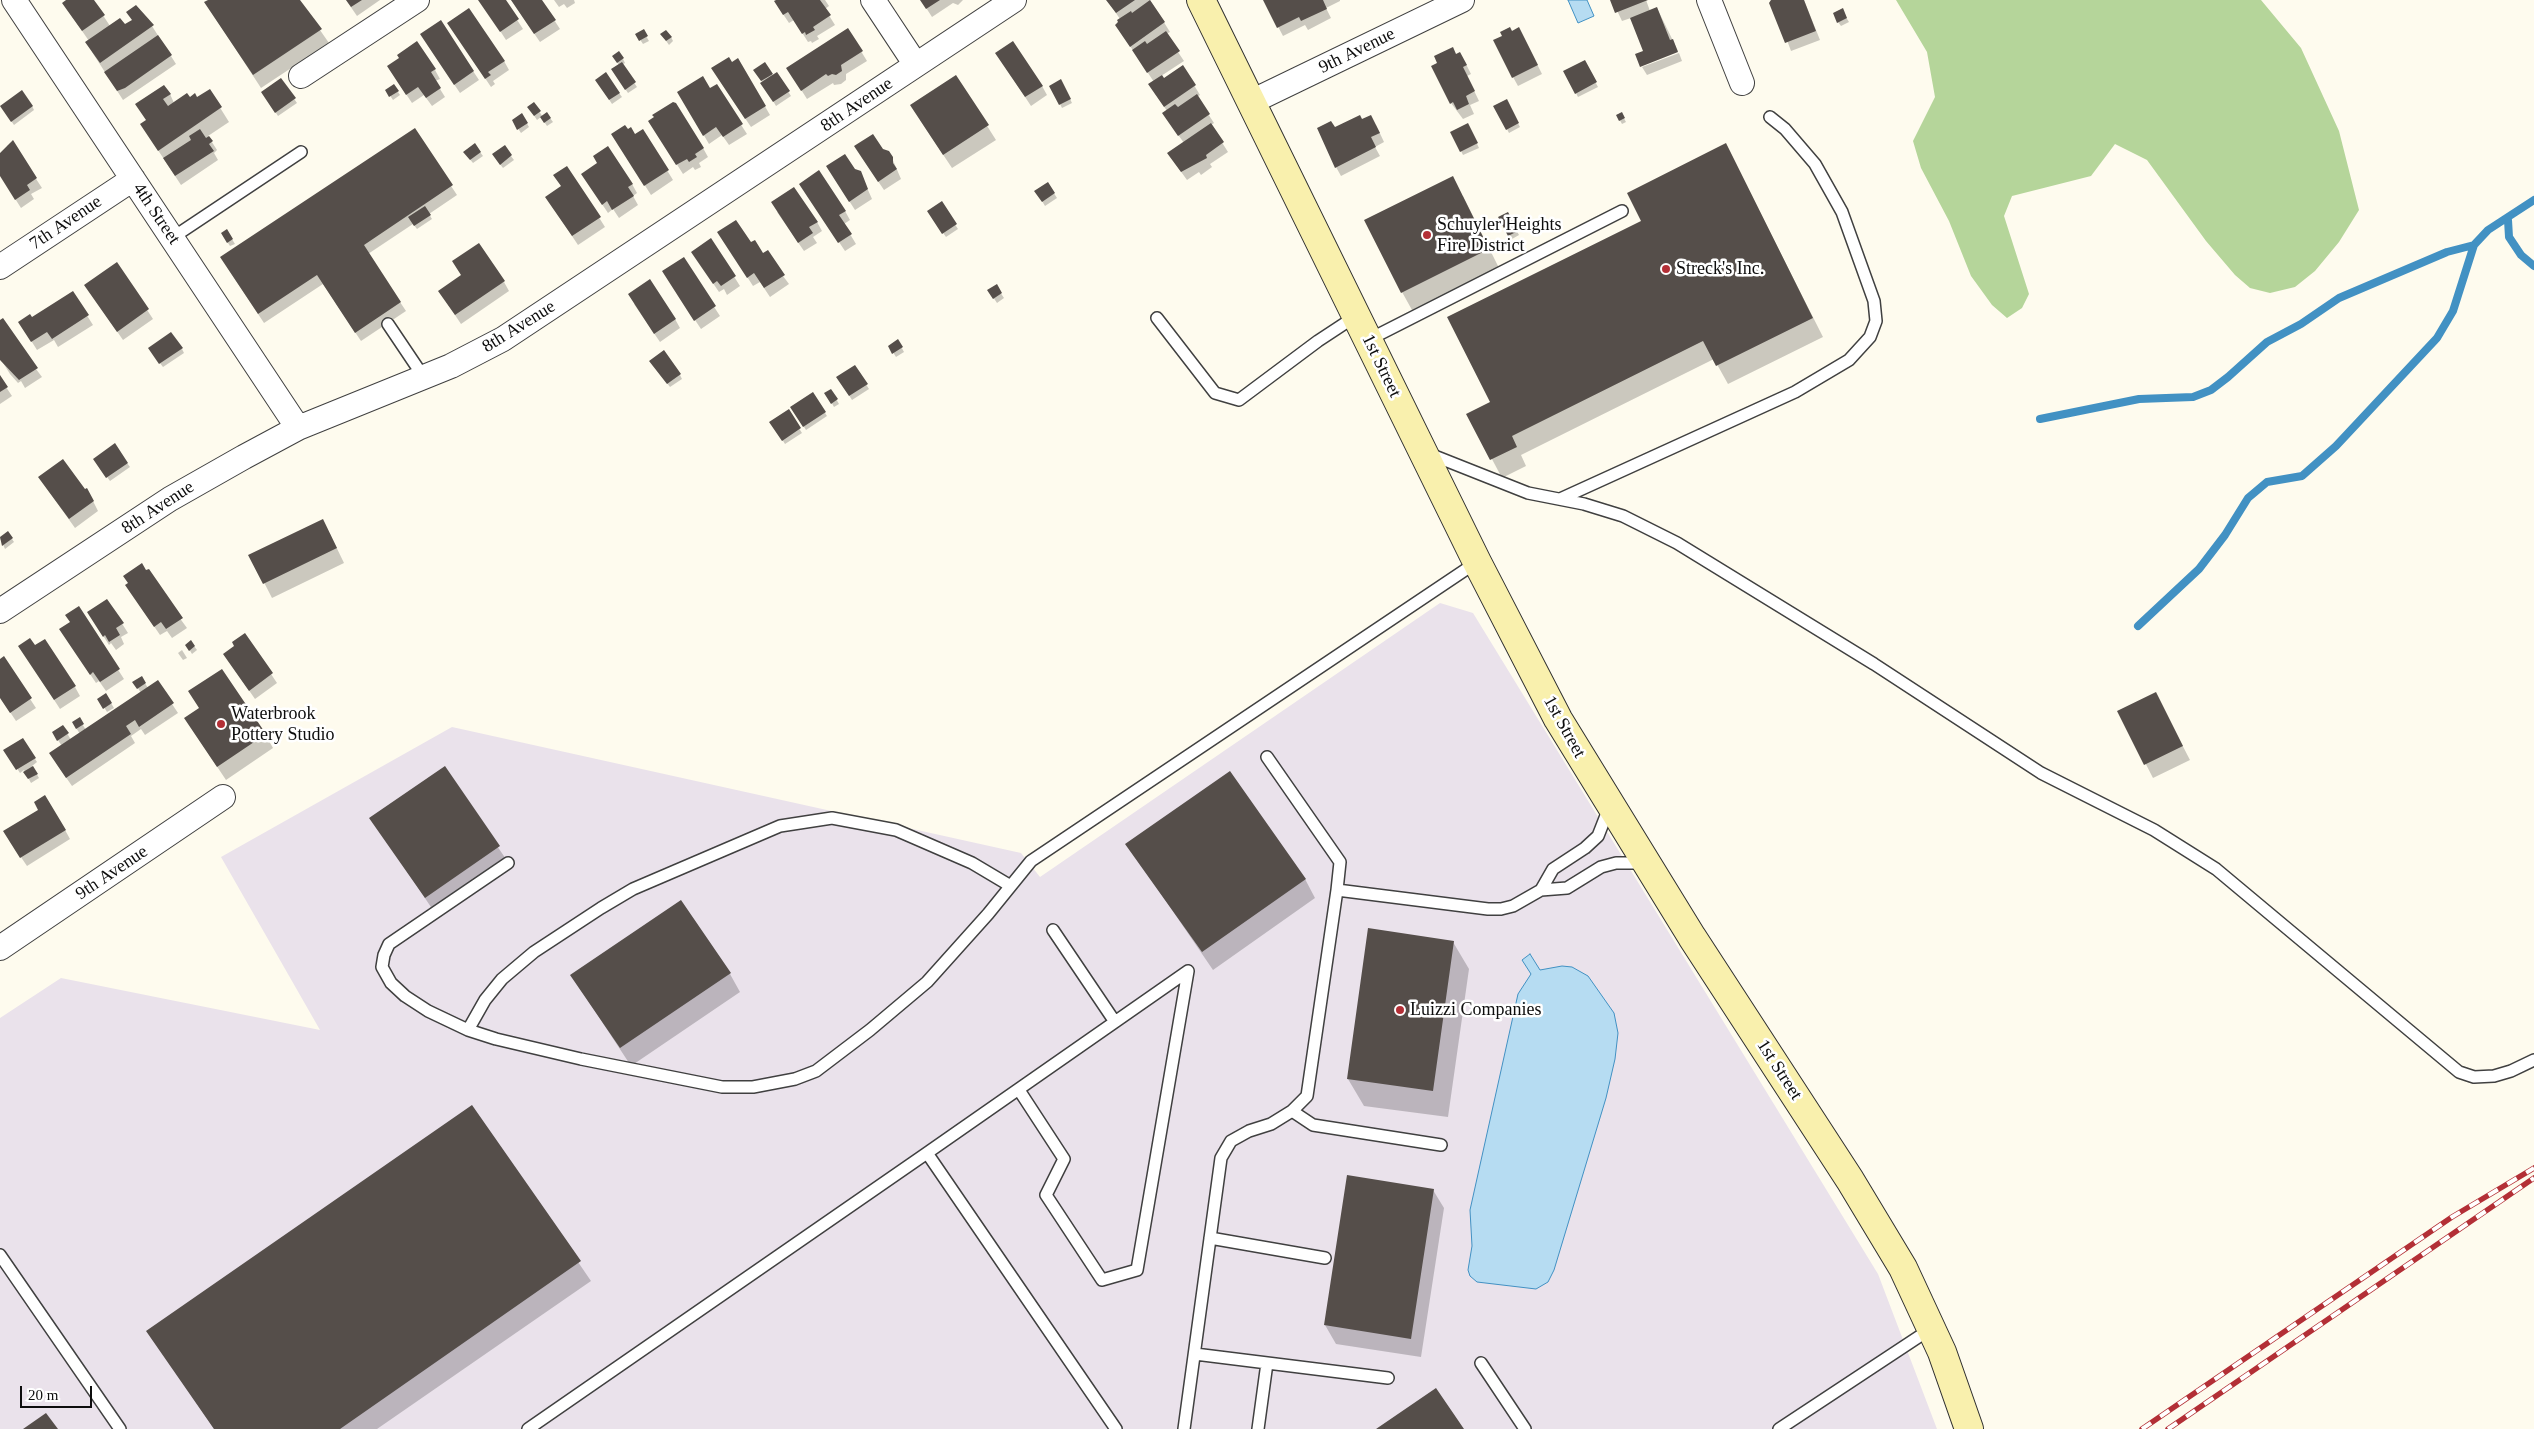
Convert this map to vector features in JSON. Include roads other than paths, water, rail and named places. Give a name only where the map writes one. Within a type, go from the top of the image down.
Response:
[{"type":"street","name":"4th Street","points":[[14,0],[298,428]]},
{"type":"street","points":[[301,76],[417,0]]},
{"type":"street","points":[[873,0],[916,65]]},
{"type":"street","name":"8th Avenue","points":[[0,611],[182,491],[298,428],[425,379],[503,339],[1014,0]]},
{"type":"street","name":"1st Street","points":[[1201,0],[1477,562],[1558,719],[1610,806],[1903,1268],[1932,1328],[1969,1429]]},
{"type":"street","name":"9th Avenue","points":[[1251,102],[1462,0]]},
{"type":"street","points":[[1709,0],[1742,83]]},
{"type":"street","name":"7th Avenue","points":[[0,267],[133,179]]},
{"type":"street","name":"9th Avenue","points":[[0,948],[223,797]]},
{"type":"lane","points":[[1560,499],[1795,392],[1849,360],[1870,337],[1876,320],[1874,301],[1842,212],[1815,164],[1795,140],[1770,117]]},
{"type":"lane","points":[[172,238],[301,152]]},
{"type":"lane","points":[[1368,340],[1622,210]]},
{"type":"lane","points":[[1156,318],[1214,393],[1239,400],[1318,341],[1356,316]]},
{"type":"lane","points":[[388,324],[425,379]]},
{"type":"lane","points":[[1423,452],[1481,472],[1503,484],[1623,516],[1648,527],[1874,664],[2041,773],[2182,846],[2216,869],[2459,1072],[2474,1077],[2494,1076],[2511,1072],[2534,1060]]},
{"type":"lane","points":[[508,863],[394,939],[385,949],[382,967],[386,975],[405,996],[428,1011],[468,1030],[496,1039],[581,1059],[722,1087],[753,1087],[795,1079],[816,1071],[870,1030],[927,982],[988,914],[1009,885],[1031,861],[1477,562]]},
{"type":"lane","points":[[1184,1429],[1221,1158],[1231,1141],[1249,1131],[1272,1124],[1292,1111],[1307,1096],[1337,890],[1340,862],[1267,757]]},
{"type":"lane","points":[[1541,890],[1553,869],[1585,848],[1598,836],[1610,806]]},
{"type":"lane","points":[[468,1030],[484,1000],[502,980],[534,952],[601,908],[633,889],[780,826],[832,818],[896,830],[963,859],[1009,885]]},
{"type":"lane","points":[[1337,890],[1488,909],[1513,906],[1541,890],[1567,888],[1601,867],[1616,863],[1646,863]]},
{"type":"lane","points":[[1054,930],[1115,1022]]},
{"type":"lane","points":[[528,1429],[1188,971],[1137,1270],[1102,1280],[1046,1195],[1064,1159],[1019,1090]]},
{"type":"lane","points":[[1292,1111],[1313,1125],[1441,1145]]},
{"type":"lane","points":[[927,1153],[1116,1429]]},
{"type":"lane","points":[[1210,1238],[1325,1258]]},
{"type":"lane","points":[[0,1255],[120,1429]]},
{"type":"lane","points":[[1779,1429],[1932,1328]]},
{"type":"lane","points":[[1195,1354],[1388,1378]]},
{"type":"lane","points":[[1258,1429],[1267,1363]]},
{"type":"lane","points":[[1481,1363],[1526,1429]]},
{"type":"water","points":[[1568,0],[1587,0],[1594,16],[1578,23]]},
{"type":"water","points":[[1530,954],[1540,970],[1562,966],[1572,967],[1588,976],[1614,1013],[1618,1033],[1615,1059],[1606,1098],[1554,1270],[1548,1282],[1536,1289],[1477,1282],[1470,1276],[1468,1270],[1472,1246],[1470,1210],[1518,994],[1531,974],[1522,960]]},
{"type":"waterway","points":[[2040,419],[2139,399],[2193,397],[2211,390],[2267,342],[2301,324],[2339,298],[2447,252],[2474,245],[2488,230],[2534,200]]},
{"type":"waterway","points":[[2505,219],[2508,220],[2509,237],[2521,255],[2534,266]]},
{"type":"waterway","points":[[2138,626],[2199,569],[2225,535],[2248,498],[2267,482],[2302,476],[2336,446],[2437,338],[2453,311],[2474,245]]},
{"type":"railway","points":[[2142,1429],[2452,1217],[2534,1168]]},
{"type":"railway","points":[[2168,1429],[2534,1178]]},
{"type":"place","name":"Schuyler Heights Fire District","points":[[1427,235]]},
{"type":"place","name":"Streck's Inc.","points":[[1666,269]]},
{"type":"place","name":"Waterbrook Pottery Studio","points":[[221,724]]},
{"type":"place","name":"Luizzi Companies","points":[[1400,1010]]}]
